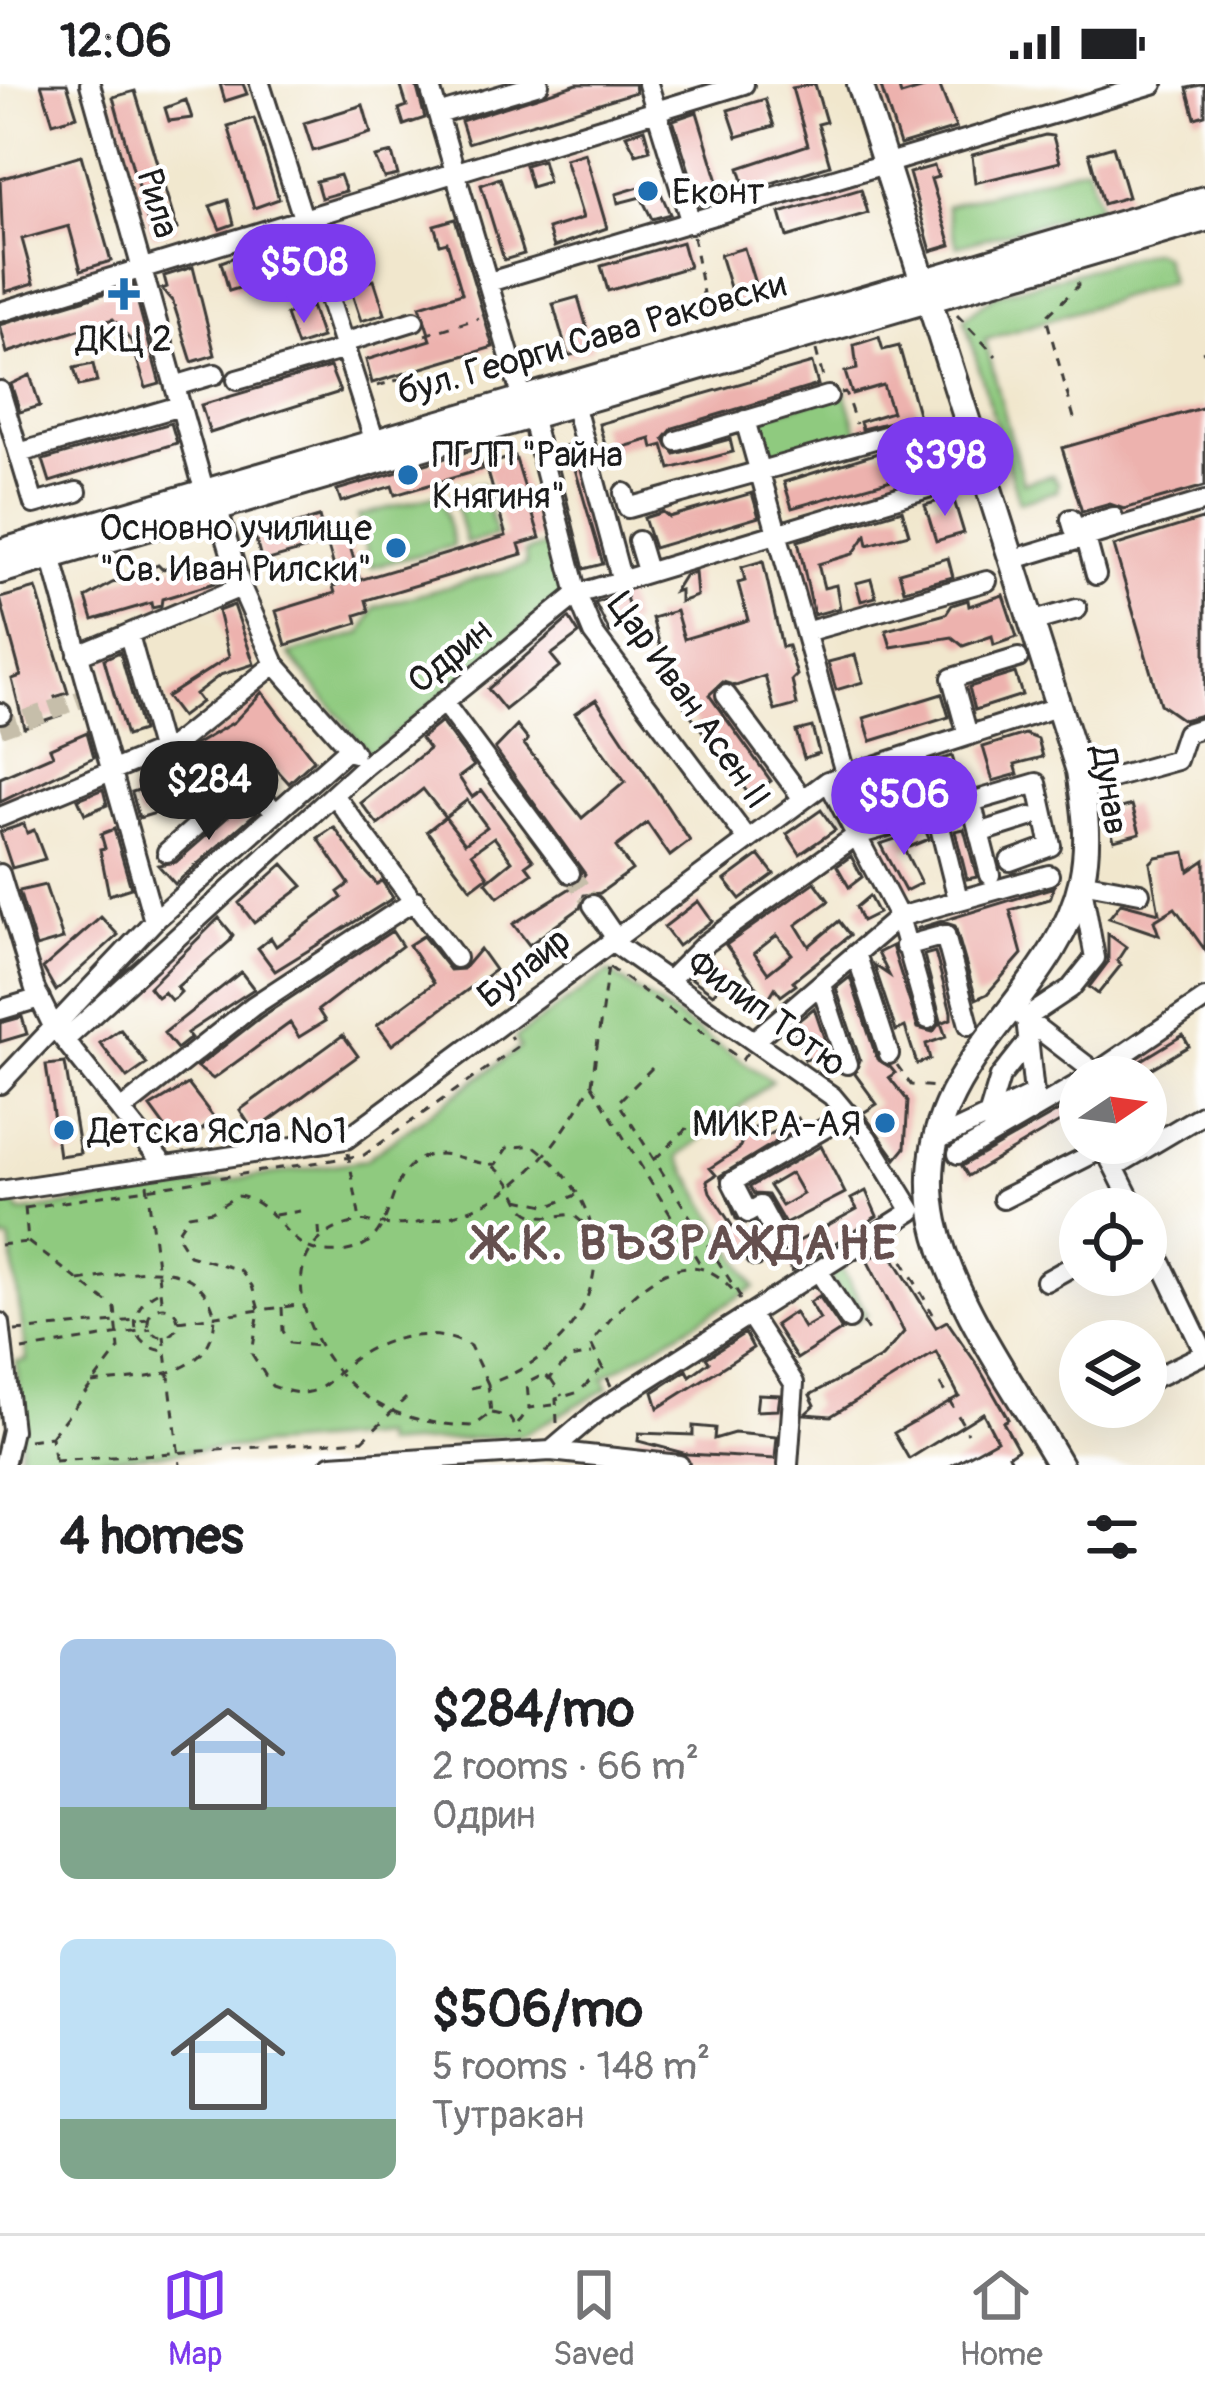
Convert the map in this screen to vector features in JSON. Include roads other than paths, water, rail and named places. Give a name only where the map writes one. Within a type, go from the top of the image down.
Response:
[{"type":"main road","name":"Дунав","points":[[860,84],[1058,707],[1088,824],[1081,882],[1066,926],[1018,1012],[952,1089],[946,1147],[932,1198],[944,1256],[1060,1465]]},
{"type":"main road","name":"бул. Георги Сава Раковски","points":[[0,571],[1205,199]]},
{"type":"main road","name":"бул. Георги Сава Раковски","points":[[0,552],[374,439],[923,288],[960,289],[1205,219]]},
{"type":"main road","points":[[940,340],[948,307],[960,289]]},
{"type":"street","name":"Рила","points":[[90,84],[201,479]]},
{"type":"street","points":[[260,84],[374,439]]},
{"type":"street","points":[[429,84],[518,384]]},
{"type":"street","points":[[438,114],[539,84]]},
{"type":"street","points":[[648,84],[691,223]]},
{"type":"street","points":[[0,312],[740,84]]},
{"type":"street","points":[[489,282],[1141,86]]},
{"type":"street","points":[[237,380],[413,321]]},
{"type":"street","points":[[178,385],[214,374]]},
{"type":"street","points":[[0,391],[3,414],[34,504],[77,491]]},
{"type":"street","points":[[677,441],[828,396]]},
{"type":"street","points":[[575,407],[621,578]]},
{"type":"street","points":[[19,453],[173,408]]},
{"type":"street","name":"Цар Иван Асен II","points":[[532,419],[577,594],[593,633],[748,840]]},
{"type":"street","points":[[745,421],[806,632],[837,777],[856,835],[899,917],[928,1019]]},
{"type":"street","points":[[624,493],[628,508],[903,431],[920,490]]},
{"type":"street","name":"Одрин","points":[[0,1084],[365,766],[577,594],[961,478]]},
{"type":"street","points":[[1011,560],[1202,497]]},
{"type":"street","points":[[1071,520],[1073,529],[1202,497]]},
{"type":"street","points":[[222,525],[275,664],[365,766]]},
{"type":"street","points":[[1089,537],[1100,574]]},
{"type":"street","points":[[638,541],[646,571]]},
{"type":"street","points":[[51,556],[154,921]]},
{"type":"street","points":[[806,632],[987,581]]},
{"type":"street","points":[[78,655],[242,587]]},
{"type":"street","points":[[1032,625],[1078,610]]},
{"type":"street","points":[[130,635],[161,749]]},
{"type":"street","points":[[968,732],[952,679],[1018,658]]},
{"type":"street","points":[[0,817],[161,749],[208,722],[275,664]]},
{"type":"street","points":[[726,695],[803,799]]},
{"type":"street","points":[[442,702],[570,873]]},
{"type":"street","name":"Булаир","points":[[0,1191],[346,1139],[837,777],[1058,707]]},
{"type":"street","points":[[1081,787],[1177,760],[1186,733],[1205,727]]},
{"type":"street","name":"Одрин","points":[[60,1032],[154,921],[350,747]]},
{"type":"street","points":[[167,852],[248,781],[276,813]]},
{"type":"street","points":[[669,980],[705,944],[856,835],[1037,783],[1051,846],[1010,861]]},
{"type":"street","points":[[334,795],[456,958]]},
{"type":"street","points":[[971,801],[990,875]]},
{"type":"street","points":[[936,811],[958,899]]},
{"type":"street","points":[[979,832],[1030,817]]},
{"type":"street","points":[[0,874],[40,998],[60,1032],[123,1109],[156,1167]]},
{"type":"street","points":[[756,1039],[899,917],[1048,875]]},
{"type":"street","points":[[1018,1012],[1071,988],[1095,958],[1081,882],[1140,893]]},
{"type":"street","points":[[123,1109],[254,1006],[415,900]]},
{"type":"street","points":[[593,905],[613,939]]},
{"type":"street","points":[[905,946],[945,935],[970,1024]]},
{"type":"street","name":"Филип Тотю","points":[[613,939],[814,1081],[849,1114],[912,1211],[818,1270]]},
{"type":"street","points":[[857,956],[890,1054]]},
{"type":"street","points":[[821,985],[847,1064]]},
{"type":"street","points":[[0,1010],[40,998]]},
{"type":"street","points":[[1121,1056],[1205,999]]},
{"type":"street","points":[[946,1147],[1034,1094],[1018,1012]]},
{"type":"street","points":[[1018,1012],[1065,1056]]},
{"type":"street","points":[[987,1120],[1000,1077],[1027,1043]]},
{"type":"street","points":[[946,1147],[1059,1092]]},
{"type":"street","points":[[1114,1167],[1205,1113]]},
{"type":"street","points":[[756,1256],[779,1241],[760,1207],[748,1213],[732,1182],[849,1114]]},
{"type":"street","points":[[1003,1199],[1104,1148],[1124,1188]]},
{"type":"street","points":[[331,1465],[516,1456],[559,1444],[618,1398],[818,1270],[856,1321]]},
{"type":"street","points":[[1046,1281],[1059,1274]]},
{"type":"street","points":[[1167,1276],[1204,1354],[1167,1372]]},
{"type":"street","points":[[749,1314],[794,1383],[788,1465]]},
{"type":"street","points":[[0,1323],[10,1442],[4,1465]]},
{"type":"street","points":[[559,1444],[647,1464],[679,1465]]},
{"type":"tunnel","points":[[0,728],[90,696]]},
{"type":"tunnel","points":[[570,873],[593,905]]},
{"type":"place","name":"Еконт","points":[[648,191]]},
{"type":"place","name":"ДКЦ 2","points":[[124,294]]},
{"type":"place","name":"ПГЛП \"Райна Княгиня\"","points":[[408,475]]},
{"type":"place","name":"Основно училище \"Св. Иван Рилски\"","points":[[396,548]]},
{"type":"place","name":"МИКРА-АЯ","points":[[885,1123]]},
{"type":"place","name":"Детска Ясла №1","points":[[64,1130]]},
{"type":"district","name":"Ж.К. ВЪЗРАЖДАНЕ","points":[[688,1242]]}]
